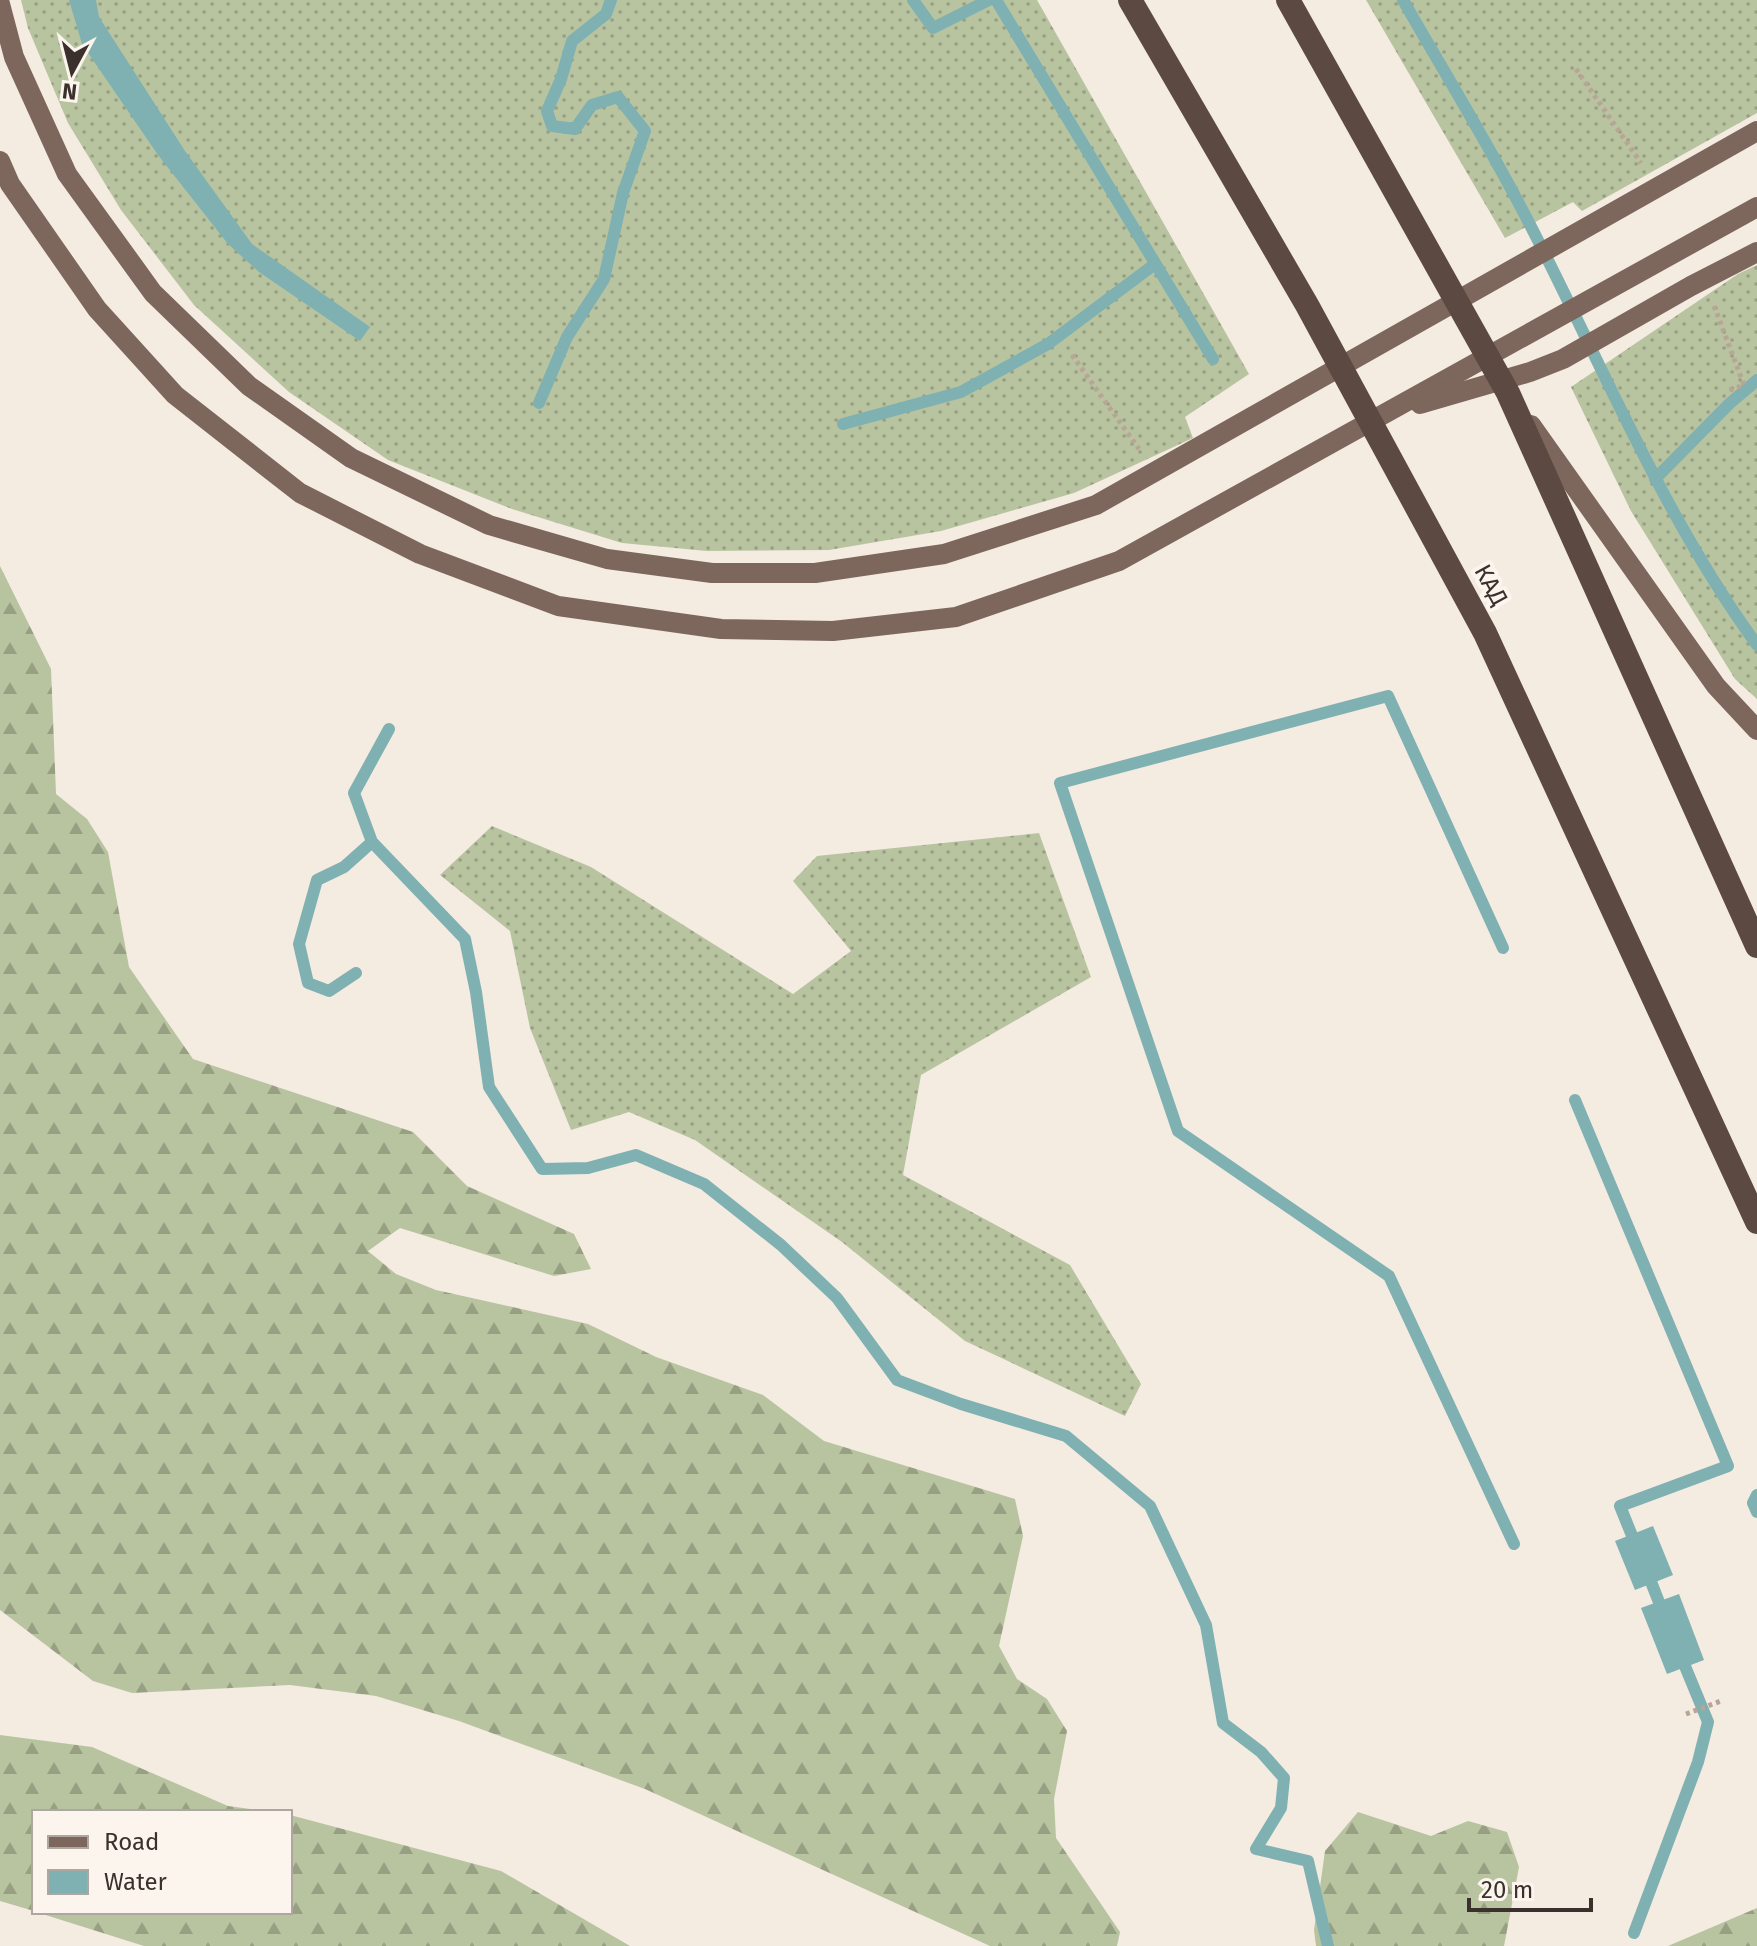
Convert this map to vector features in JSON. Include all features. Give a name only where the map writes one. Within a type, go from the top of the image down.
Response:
[{"type":"highway","name":"КАД","points":[[1130,0],[1307,305],[1485,633],[1757,1222]]},
{"type":"highway","points":[[1288,0],[1508,393],[1757,946]]},
{"type":"main road","points":[[0,4],[14,57],[67,174],[153,293],[249,386],[351,458],[489,525],[607,559],[712,573],[815,573],[944,554],[1096,505],[1757,131]]},
{"type":"main road","points":[[0,161],[10,184],[97,309],[175,395],[300,493],[420,554],[558,606],[721,629],[833,631],[956,617],[1119,561],[1757,207]]},
{"type":"main road","points":[[1385,414],[1530,372],[1563,359],[1757,252]]},
{"type":"main road","points":[[1508,393],[1716,686],[1757,730]]},
{"type":"path","points":[[1576,69],[1648,174]]},
{"type":"path","points":[[1710,294],[1744,385],[1727,391]]},
{"type":"path","points":[[1072,355],[1146,460]]},
{"type":"path","points":[[1686,1714],[1721,1701]]},
{"type":"green space","points":[[21,0],[1037,0],[1249,374],[1185,417],[1193,438],[1074,493],[941,531],[829,550],[707,551],[622,543],[512,509],[388,460],[289,392],[194,305],[121,210],[68,123],[28,28]]},
{"type":"green space","points":[[1366,0],[1757,0],[1757,113],[1582,211],[1573,202],[1505,238]]},
{"type":"green space","points":[[1757,265],[1757,699],[1735,679],[1631,511],[1571,387],[1738,274]]},
{"type":"green space","points":[[0,566],[51,669],[56,794],[87,819],[108,852],[129,967],[193,1059],[413,1132],[467,1186],[574,1234],[591,1269],[554,1276],[400,1228],[368,1251],[396,1274],[436,1290],[588,1324],[656,1357],[763,1395],[824,1441],[1015,1499],[1023,1536],[999,1646],[1017,1679],[1047,1699],[1067,1731],[1054,1799],[1056,1838],[1120,1932],[1117,1946],[990,1946],[645,1789],[459,1721],[376,1696],[290,1685],[132,1693],[93,1681],[0,1610]]},
{"type":"green space","points":[[492,826],[591,867],[793,994],[851,951],[793,881],[817,856],[1039,833],[1091,977],[921,1075],[903,1175],[1070,1265],[1141,1384],[1125,1416],[965,1341],[842,1242],[695,1140],[629,1112],[571,1130],[530,1028],[510,931],[440,875]]},
{"type":"green space","points":[[0,1735],[92,1747],[228,1806],[257,1810],[32,1810],[32,1910],[0,1901]]},
{"type":"green space","points":[[1358,1812],[1431,1836],[1468,1821],[1507,1832],[1519,1867],[1504,1946],[1316,1946],[1314,1930],[1325,1851]]},
{"type":"green space","points":[[292,1816],[501,1871],[630,1946],[144,1946],[42,1914],[292,1914]]},
{"type":"green space","points":[[1757,1908],[1757,1946],[1668,1946]]},
{"type":"water","points":[[69,0],[96,0],[99,17],[185,151],[252,244],[370,327],[360,341],[259,272],[228,244],[158,155],[82,44]]},
{"type":"water","points":[[1653,1526],[1673,1575],[1635,1590],[1615,1541]]},
{"type":"water","points":[[1679,1594],[1704,1660],[1667,1674],[1641,1608]]},
{"type":"waterway","points":[[539,403],[567,337],[604,279],[623,193],[645,131],[618,97],[592,105],[575,129],[552,126],[547,111],[561,79],[572,41],[606,14],[611,0]]},
{"type":"waterway","points":[[913,0],[933,28],[989,0]]},
{"type":"waterway","points":[[996,0],[1213,359]]},
{"type":"waterway","points":[[1403,0],[1511,189],[1661,490],[1723,595],[1757,645]]},
{"type":"waterway","points":[[843,424],[961,392],[1048,344],[1155,264]]},
{"type":"waterway","points":[[1655,479],[1757,380]]},
{"type":"waterway","points":[[1503,948],[1388,696],[1060,783],[1178,1131],[1389,1276],[1514,1544]]},
{"type":"waterway","points":[[389,729],[354,793],[372,842],[465,939],[489,1087],[542,1169],[588,1168],[636,1155],[704,1184],[781,1245],[837,1298],[897,1380],[961,1404],[1066,1436],[1150,1506],[1206,1625],[1223,1723],[1261,1752],[1284,1778],[1281,1808],[1256,1849],[1308,1861],[1328,1946]]},
{"type":"waterway","points":[[356,973],[329,991],[308,983],[299,944],[317,880],[344,867],[372,842]]},
{"type":"waterway","points":[[1575,1100],[1728,1466],[1620,1506],[1637,1548]]},
{"type":"waterway","points":[[1757,1495],[1753,1503],[1757,1512]]},
{"type":"waterway","points":[[1646,1569],[1664,1615]]},
{"type":"waterway","points":[[1634,1933],[1698,1762],[1708,1722],[1680,1654]]}]
